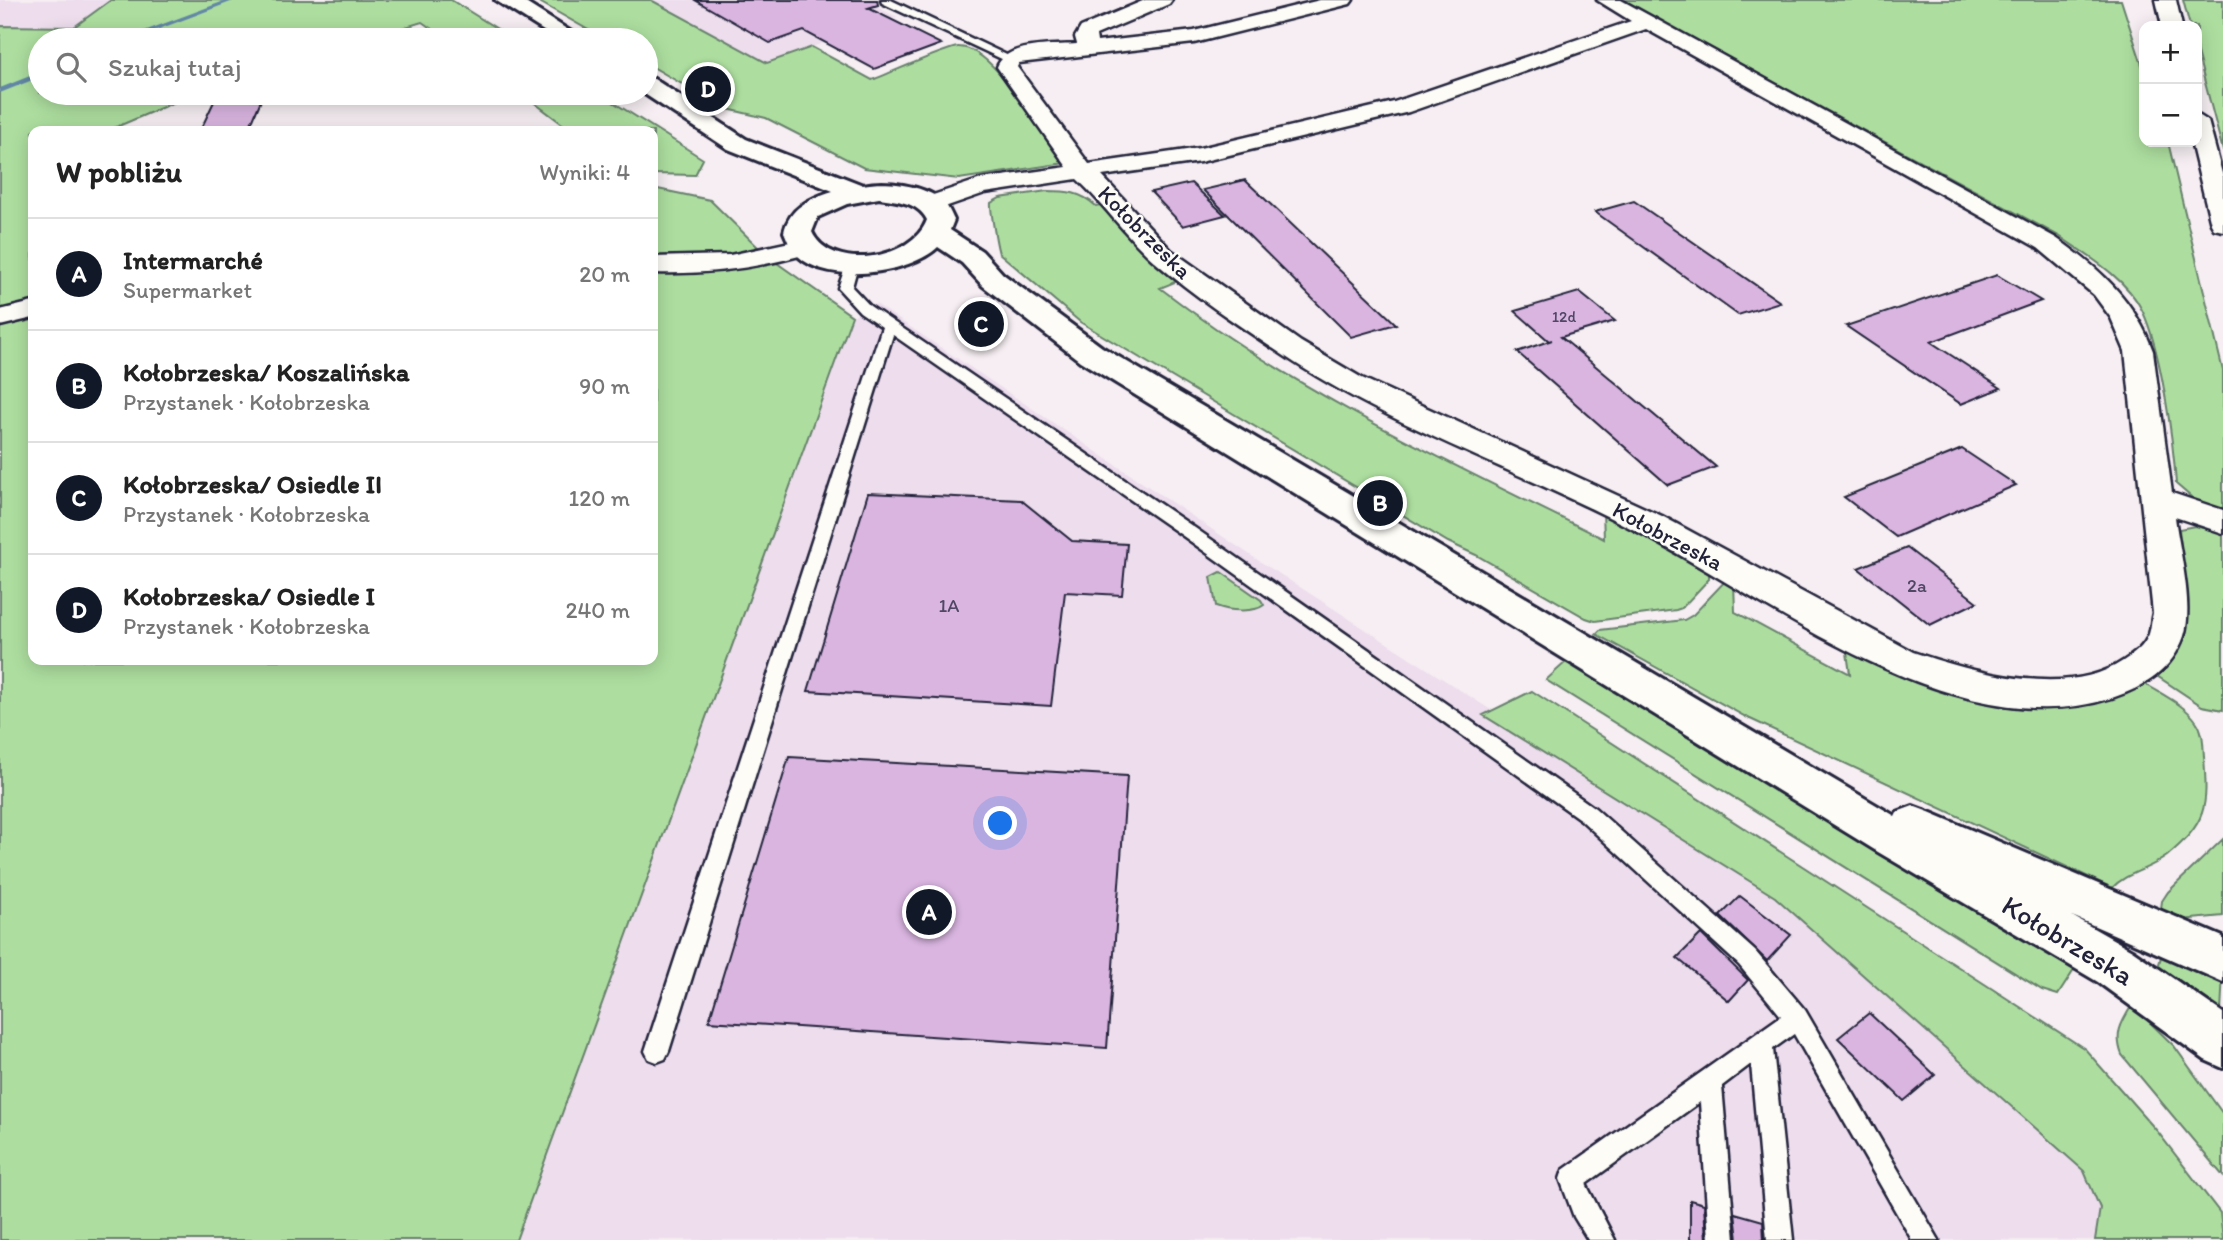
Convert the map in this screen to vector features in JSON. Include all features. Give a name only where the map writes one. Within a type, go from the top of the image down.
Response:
[{"type":"main road","points":[[506,0],[553,28]]},
{"type":"main road","points":[[658,92],[737,144],[858,192],[899,192],[930,204],[941,223],[937,234],[925,247],[904,258],[852,265],[816,256],[807,226],[804,194],[746,163],[737,144]]},
{"type":"main road","points":[[807,226],[858,192]]},
{"type":"main road","name":"Kołobrzeska","points":[[937,234],[972,257],[993,280],[1091,354],[2115,967],[2223,1043]]},
{"type":"main road","name":"Kołobrzeska","points":[[904,258],[993,280]]},
{"type":"main road","name":"Kołobrzeska","points":[[1764,759],[2216,952]]},
{"type":"street","points":[[1089,49],[1085,37],[1088,31],[1162,0]]},
{"type":"street","points":[[1261,0],[1300,12]]},
{"type":"street","points":[[1010,59],[1194,37],[1343,0]]},
{"type":"street","name":"Kołobrzeska","points":[[1010,59],[1007,67],[1083,172],[1109,195],[1162,255],[1186,275],[1327,371],[1650,524],[1873,649],[1949,679],[2023,693],[2066,694],[2123,680],[2151,661],[2166,636],[2170,612],[2135,337],[2116,303],[2100,286],[2047,243],[1607,0]]},
{"type":"street","points":[[2166,0],[2171,21]]},
{"type":"street","name":"Kołobrzeska","points":[[930,204],[981,186],[1200,155],[1401,107],[1648,22]]},
{"type":"street","points":[[2202,141],[2223,224]]},
{"type":"street","points":[[658,265],[692,266],[772,258],[807,226]]},
{"type":"street","points":[[0,318],[28,311]]},
{"type":"street","points":[[2157,499],[2223,522]]},
{"type":"lane","points":[[885,1],[1010,59]]},
{"type":"lane","points":[[852,265],[845,288],[865,309],[1189,532],[1588,814],[1747,958],[1797,1018],[1926,1240]]},
{"type":"lane","points":[[657,1051],[889,326]]},
{"type":"lane","points":[[1602,1240],[1583,1208],[1572,1179],[1797,1018]]},
{"type":"lane","points":[[1761,1043],[1780,1240]]},
{"type":"lane","points":[[1710,1080],[1722,1240]]},
{"type":"shaded area","points":[[0,0],[111,0],[74,27],[0,26]]},
{"type":"shaded area","points":[[651,0],[870,0],[866,2],[897,17],[767,63]]},
{"type":"shaded area","points":[[876,304],[1256,559],[1785,899],[2161,1240],[516,1240],[852,316]]},
{"type":"green space","points":[[111,0],[451,0],[496,28],[431,28],[422,22],[402,28],[28,28],[28,105],[168,105],[119,126],[28,126],[28,665],[658,665],[658,189],[710,200],[767,256],[852,316],[516,1240],[0,1240],[0,26],[74,27]]},
{"type":"green space","points":[[536,0],[651,0],[767,63],[812,47],[872,80],[958,47],[972,51],[1002,76],[1065,163],[959,179],[864,168],[766,118],[723,108],[658,70],[658,28],[585,28]]},
{"type":"green space","points":[[1622,0],[2121,0],[2139,56],[2139,147],[2169,147],[2223,371],[2223,511],[2197,502],[2176,484],[2169,419],[2155,347],[2135,298],[2094,260],[2059,236]]},
{"type":"green space","points":[[2183,0],[2223,0],[2223,151],[2202,71],[2202,21],[2189,21]]},
{"type":"green space","points":[[537,105],[618,105],[651,126],[565,126]]},
{"type":"green space","points":[[658,131],[703,159],[695,175],[658,174]]},
{"type":"green space","points":[[1047,191],[1073,193],[1096,206],[1105,204],[1180,280],[1160,288],[1212,326],[1320,394],[1432,454],[1604,539],[1603,511],[1709,568],[1709,579],[1682,608],[1595,621],[1448,542],[1080,322],[999,253],[991,203],[1000,198]]},
{"type":"green space","points":[[2195,526],[2223,533],[2223,710],[2202,706],[2157,676],[2171,659],[2185,625],[2186,589],[2179,529]]},
{"type":"green space","points":[[1221,572],[1261,600],[1264,605],[1241,610],[1216,606],[1211,577]]},
{"type":"green space","points":[[1728,578],[1734,582],[1735,612],[1850,674],[1846,645],[1981,697],[2037,708],[2083,703],[2144,683],[2186,710],[2200,730],[2206,789],[2205,802],[2197,823],[2167,856],[2124,878],[2112,888],[1746,717],[1596,634],[1600,630],[1684,620],[1693,615]]},
{"type":"green space","points":[[1567,661],[2074,970],[2058,995],[2042,990],[1546,680]]},
{"type":"green space","points":[[1532,691],[2085,1049],[2157,1131],[2220,1213],[2223,1240],[2095,1240],[2100,1208],[2084,1171],[1775,897],[1483,715]]},
{"type":"green space","points":[[2223,839],[2223,916],[2170,921],[2160,916],[2162,901],[2168,892]]},
{"type":"green space","points":[[2163,949],[2223,972],[2221,1012],[2158,968]]},
{"type":"green space","points":[[2132,1005],[2174,1046],[2223,1114],[2223,1176],[2122,1055],[2120,1029]]},
{"type":"building","points":[[695,0],[877,0],[878,5],[868,8],[941,44],[874,69],[804,31],[770,43]]},
{"type":"building","points":[[212,105],[259,105],[250,126],[202,126]]},
{"type":"building","points":[[1245,180],[1396,324],[1351,337],[1203,190]]},
{"type":"building","points":[[1191,183],[1225,215],[1183,226],[1151,192]]},
{"type":"building","points":[[1634,201],[1780,302],[1738,315],[1595,212]]},
{"type":"building","points":[[1997,275],[2041,301],[1931,342],[2001,388],[1961,404],[1846,326]]},
{"type":"building","points":[[1579,292],[1615,321],[1561,337],[1716,467],[1668,485],[1517,352],[1552,340],[1549,341],[1515,311]]},
{"type":"building","points":[[1962,449],[2016,485],[1896,537],[1844,497]]},
{"type":"building","points":[[868,493],[1021,500],[1072,541],[1127,544],[1122,595],[1065,592],[1051,706],[808,691]]},
{"type":"building","points":[[1907,548],[1977,602],[1930,625],[1858,568]]},
{"type":"building","points":[[789,757],[1127,776],[1107,1048],[709,1021]]},
{"type":"building","points":[[1740,896],[1791,935],[1767,961],[1720,916]]},
{"type":"building","points":[[1701,934],[1748,980],[1729,1001],[1677,958]]},
{"type":"building","points":[[1869,1013],[1935,1075],[1904,1101],[1838,1038]]},
{"type":"building","points":[[1690,1200],[1704,1204],[1706,1240],[1690,1240]]},
{"type":"building","points":[[1735,1213],[1763,1221],[1764,1240],[1738,1240]]},
{"type":"waterway","points":[[157,28],[233,0]]},
{"type":"waterway","points":[[0,91],[28,79]]},
{"type":"place","name":"Kołobrzeska/ Osiedle I","points":[[708,89]]},
{"type":"place","name":"Kołobrzeska/ Osiedle II","points":[[981,324]]},
{"type":"place","name":"Kołobrzeska/ Koszalińska","points":[[1380,503]]},
{"type":"place","name":"Intermarché","points":[[929,912]]}]
